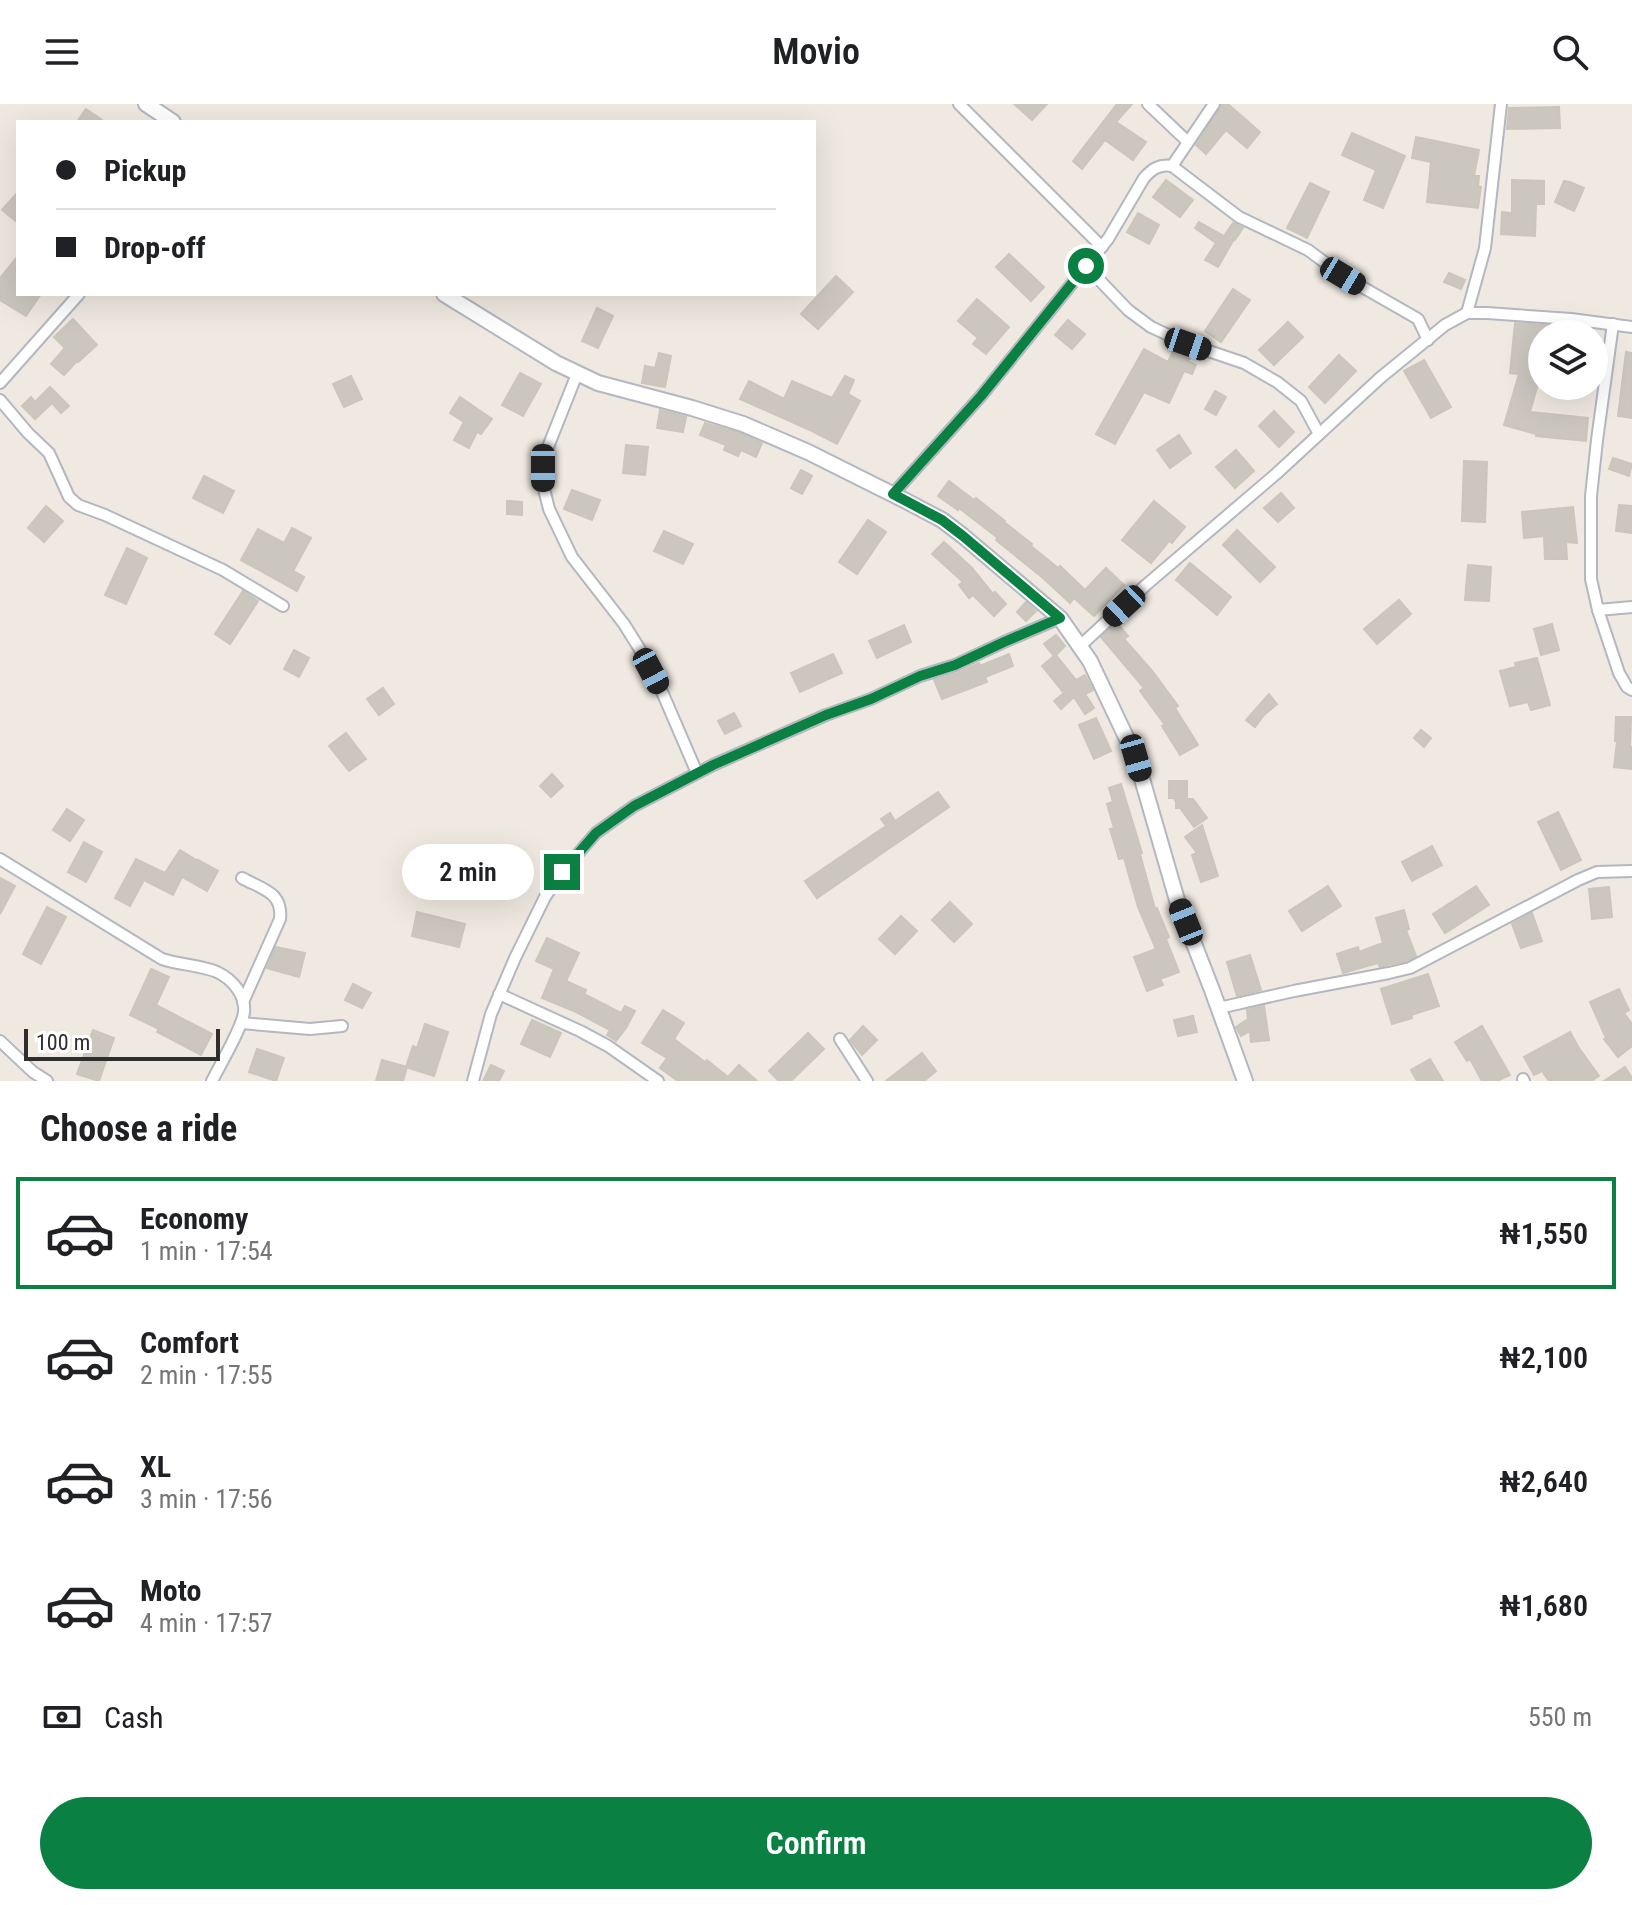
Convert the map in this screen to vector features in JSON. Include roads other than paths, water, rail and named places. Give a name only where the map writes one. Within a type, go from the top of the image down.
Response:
[{"type":"street","points":[[146,104],[170,120]]},
{"type":"street","points":[[959,104],[1102,247]]},
{"type":"street","points":[[1148,104],[1188,142]]},
{"type":"street","points":[[1172,166],[1214,104]]},
{"type":"street","points":[[1467,313],[1485,248],[1501,104]]},
{"type":"street","points":[[893,494],[981,396],[1102,247],[1144,178],[1152,169],[1161,166],[1172,166],[1239,217],[1308,250],[1343,276],[1418,319],[1428,340]]},
{"type":"street","points":[[1086,266],[1128,310],[1151,327],[1188,344],[1244,363],[1277,382],[1301,401],[1319,434]]},
{"type":"street","points":[[0,383],[77,296]]},
{"type":"street","points":[[447,296],[577,374],[598,383],[743,424],[893,494],[942,520],[1060,618],[1090,661],[1136,758],[1177,900],[1245,1081]]},
{"type":"street","points":[[1079,647],[1380,378],[1445,325],[1467,313],[1487,313],[1632,327]]},
{"type":"street","points":[[1613,324],[1591,496],[1591,579],[1619,673],[1632,690]]},
{"type":"street","points":[[577,374],[548,447],[543,468],[543,485],[549,509],[572,557],[639,648],[663,694],[697,773]]},
{"type":"street","points":[[0,400],[49,453],[69,497],[78,505],[223,570],[283,606]]},
{"type":"street","points":[[1598,610],[1632,607]]},
{"type":"street","points":[[473,1081],[491,1014],[545,897],[596,833],[634,806],[697,773],[826,715],[955,665],[1060,618]]},
{"type":"street","points":[[0,859],[162,959],[221,974],[238,989],[245,1011],[212,1081]]},
{"type":"street","points":[[1219,1008],[1410,968],[1578,880],[1597,872],[1632,871]]},
{"type":"street","points":[[242,878],[274,894],[282,907],[280,919],[243,1002]]},
{"type":"street","points":[[499,994],[599,1041],[658,1081]]},
{"type":"street","points":[[241,1023],[310,1029],[342,1026]]},
{"type":"street","points":[[840,1039],[867,1081]]},
{"type":"street","points":[[0,1041],[47,1081]]}]
